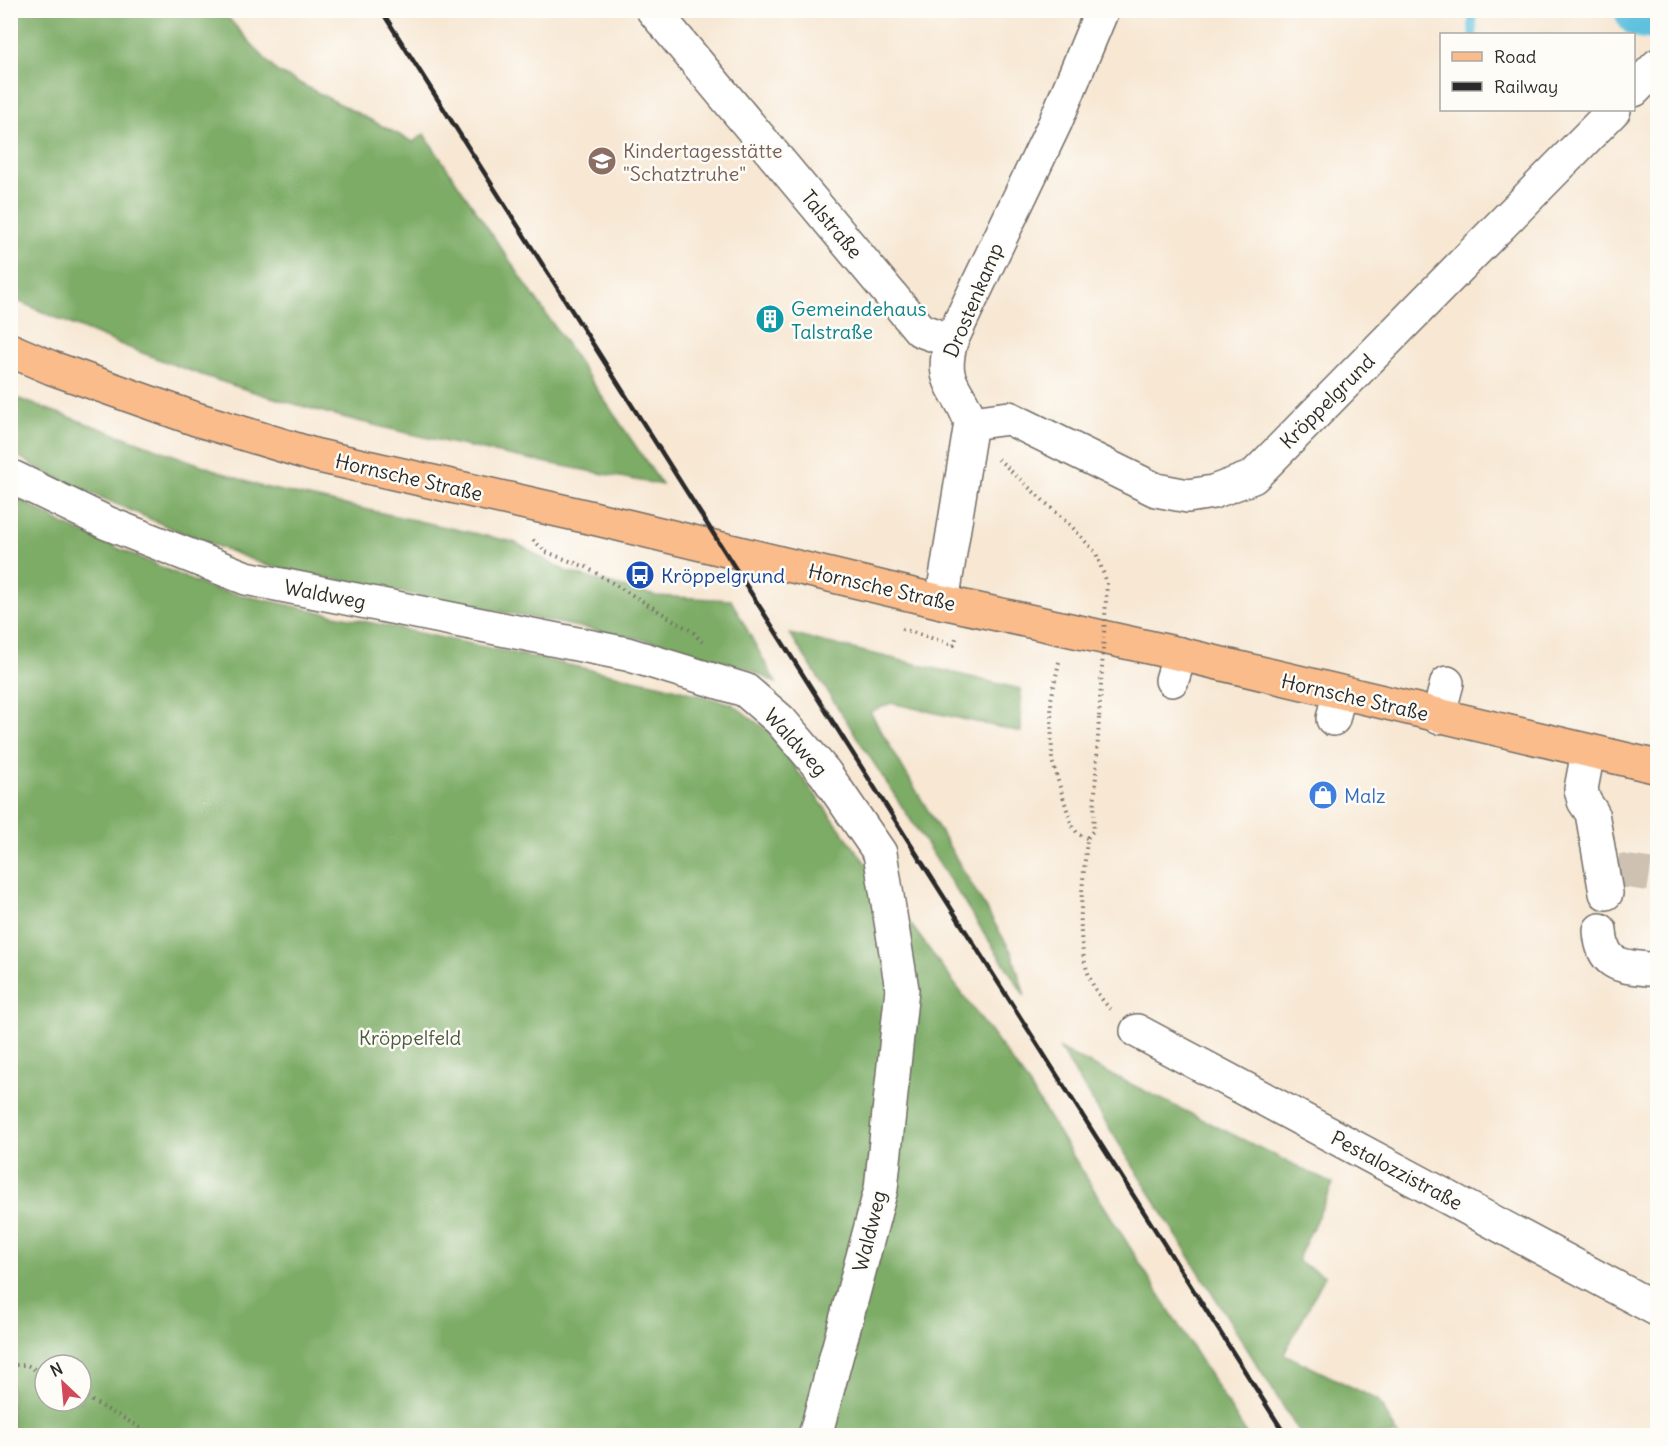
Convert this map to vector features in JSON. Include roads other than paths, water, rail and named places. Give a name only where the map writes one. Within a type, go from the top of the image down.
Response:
[{"type":"main road","name":"Hornsche Straße","points":[[10,350],[51,368],[196,419],[315,455],[593,518],[942,602],[1176,667],[1336,706],[1438,717],[1658,767]]},
{"type":"street","name":"Talstraße","points":[[653,10],[920,330],[951,341]]},
{"type":"street","name":"Drostenkamp","points":[[971,423],[966,408],[946,374],[945,363],[951,341],[1055,123],[1102,10]]},
{"type":"street","points":[[1635,89],[1658,65]]},
{"type":"street","name":"Kröppelgrund","points":[[971,423],[1010,418],[1156,490],[1188,496],[1213,492],[1253,477],[1613,111]]},
{"type":"street","points":[[942,602],[971,423]]},
{"type":"street","name":"Waldweg","points":[[10,476],[107,523],[246,578],[627,654],[744,690],[780,720],[825,773],[880,853],[902,989],[881,1189],[815,1436]]},
{"type":"street","points":[[1438,717],[1446,683]]},
{"type":"street","points":[[1588,752],[1581,789],[1584,801],[1592,813],[1608,873]]},
{"type":"street","points":[[1600,930],[1601,945],[1605,955],[1617,966],[1658,970]]},
{"type":"street","name":"Pestalozzistraße","points":[[1137,1031],[1658,1310]]},
{"type":"waterway","points":[[1472,10],[1473,33]]},
{"type":"waterway","points":[[1643,10],[1658,12]]},
{"type":"tunnel","points":[[1617,870],[1658,876]]},
{"type":"railway","points":[[381,10],[1286,1436]]},
{"type":"place","name":"Kindertagesstätte \"Schatztruhe\"","points":[[602,161]]},
{"type":"place","name":"Gemeindehaus Talstraße","points":[[770,319]]},
{"type":"place","name":"Kröppelgrund","points":[[640,575]]},
{"type":"place","name":"Malz","points":[[1323,795]]},
{"type":"park label","name":"Kröppelfeld","points":[[410,1037]]}]
